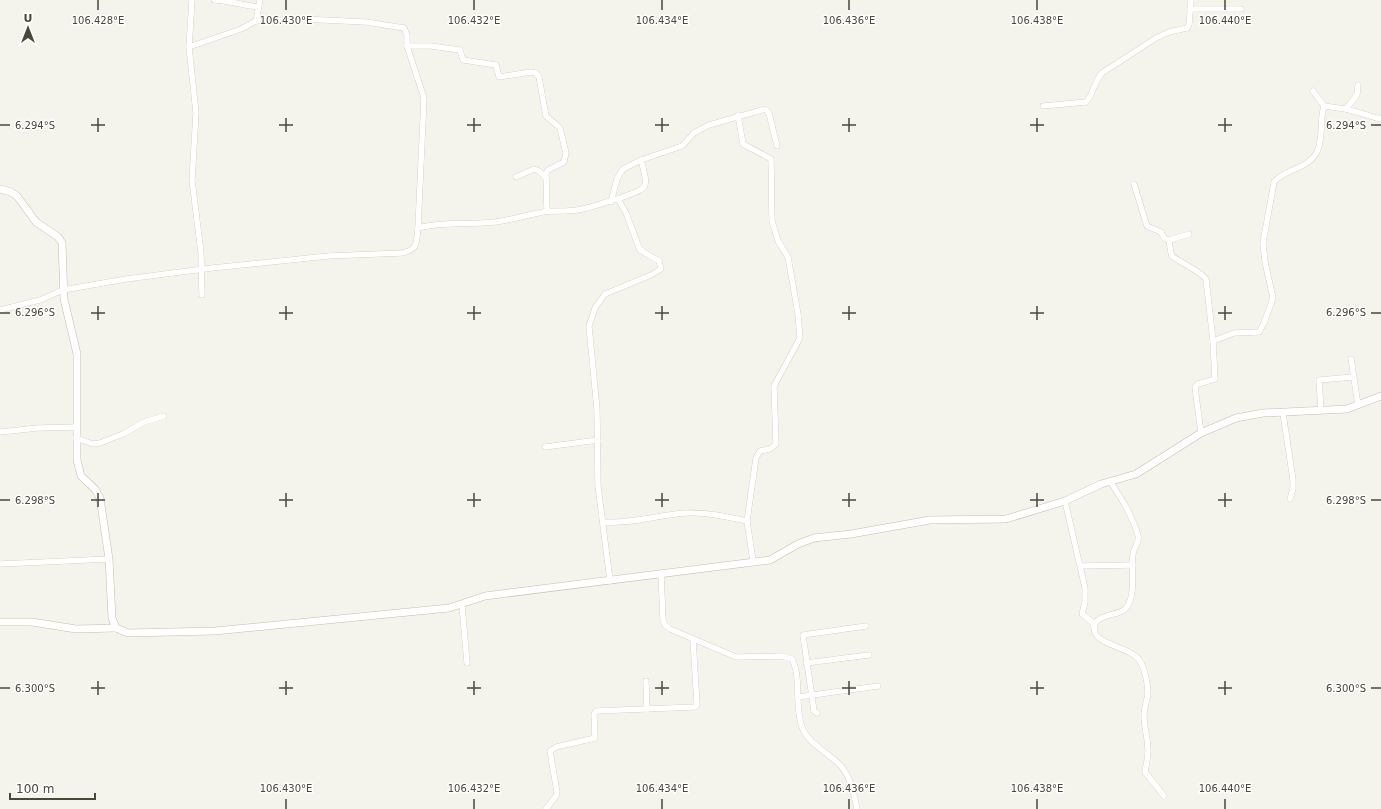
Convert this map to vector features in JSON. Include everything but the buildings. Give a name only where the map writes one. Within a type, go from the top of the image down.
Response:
[{"type":"street","points":[[192,0],[189,47],[196,113],[192,180],[202,269],[200,285],[202,295]]},
{"type":"street","points":[[214,0],[235,1],[242,5],[258,7]]},
{"type":"street","points":[[256,21],[260,0]]},
{"type":"street","points":[[1043,106],[1086,102],[1102,73],[1156,38],[1187,28],[1189,25],[1191,0]]},
{"type":"street","points":[[1190,9],[1241,9]]},
{"type":"street","points":[[0,310],[40,300],[64,290],[202,269],[328,256],[402,253],[412,251],[416,247],[424,98],[407,46],[407,35],[404,28],[366,22],[309,19],[256,21],[241,29],[189,47]]},
{"type":"street","points":[[407,46],[431,46],[460,50],[462,60],[496,65],[499,77],[531,72],[536,73],[539,77],[546,116],[558,125],[566,153],[564,162],[548,170],[545,177],[547,211]]},
{"type":"street","points":[[1346,109],[1358,95],[1358,85]]},
{"type":"street","points":[[1313,91],[1324,106],[1346,109],[1381,119]]},
{"type":"street","points":[[1214,341],[1234,332],[1259,332],[1264,323],[1274,295],[1263,252],[1265,225],[1272,186],[1276,179],[1301,167],[1316,153],[1320,142],[1324,106]]},
{"type":"street","points":[[611,202],[620,172],[641,160],[682,146],[691,136],[704,127],[738,115],[762,109],[767,110],[777,146]]},
{"type":"street","points":[[738,115],[743,144],[771,159],[772,221],[778,241],[788,257],[798,314],[800,338],[774,386],[776,444],[774,447],[760,451],[757,454],[747,521],[753,561]]},
{"type":"street","points":[[418,228],[444,223],[476,224],[505,221],[547,211],[576,210],[618,200],[642,189],[645,185],[647,180],[641,160]]},
{"type":"street","points":[[516,177],[534,169],[539,171],[545,177]]},
{"type":"street","points":[[1134,184],[1147,226],[1161,232],[1164,238],[1169,240],[1189,234]]},
{"type":"street","points":[[0,188],[14,193],[36,222],[60,239],[64,252],[64,290],[67,314],[77,354],[76,451],[80,474],[86,483],[95,489],[100,498],[110,560],[112,613],[116,628]]},
{"type":"street","points":[[610,581],[598,486],[598,440],[595,380],[589,335],[590,317],[600,298],[605,294],[648,277],[660,271],[661,268],[659,261],[640,250],[626,213],[618,200]]},
{"type":"street","points":[[1169,240],[1171,254],[1174,259],[1190,266],[1206,279],[1214,341],[1215,379],[1198,384],[1195,387],[1201,433]]},
{"type":"street","points":[[1351,360],[1358,405]]},
{"type":"street","points":[[1321,410],[1319,380],[1353,377]]},
{"type":"street","points":[[0,622],[32,622],[76,629],[116,628],[132,634],[215,631],[449,608],[462,605],[485,596],[772,559],[798,544],[814,538],[851,534],[930,520],[970,518],[1000,520],[1065,501],[1110,481],[1141,472],[1201,433],[1244,416],[1352,408],[1381,396]]},
{"type":"street","points":[[1283,413],[1293,480],[1293,489],[1290,499]]},
{"type":"street","points":[[76,438],[93,444],[100,443],[123,434],[144,422],[164,416]]},
{"type":"street","points":[[0,432],[76,427]]},
{"type":"street","points":[[545,447],[598,440]]},
{"type":"street","points":[[1094,627],[1100,619],[1119,612],[1129,604],[1134,565],[1132,556],[1138,545],[1138,537],[1122,500],[1110,481]]},
{"type":"street","points":[[1065,501],[1085,588],[1085,602],[1082,614],[1089,619],[1094,627],[1096,635],[1100,640],[1127,651],[1140,661],[1148,693],[1144,713],[1148,751],[1145,772],[1164,796]]},
{"type":"street","points":[[602,522],[635,521],[672,514],[697,513],[722,515],[747,521]]},
{"type":"street","points":[[0,564],[110,560]]},
{"type":"street","points":[[1080,566],[1134,565]]},
{"type":"street","points":[[661,574],[663,620],[665,625],[675,632],[736,657],[789,657],[794,665],[803,729],[809,738],[840,765],[848,776],[857,809]]},
{"type":"street","points":[[462,605],[467,663]]},
{"type":"street","points":[[817,713],[814,711],[810,696],[804,634],[866,626]]},
{"type":"street","points":[[546,809],[556,796],[557,792],[550,753],[552,749],[595,738],[594,714],[596,711],[695,707],[697,705],[693,639]]},
{"type":"street","points":[[806,663],[869,655]]},
{"type":"street","points":[[646,680],[647,709]]},
{"type":"street","points":[[798,697],[878,686]]}]
